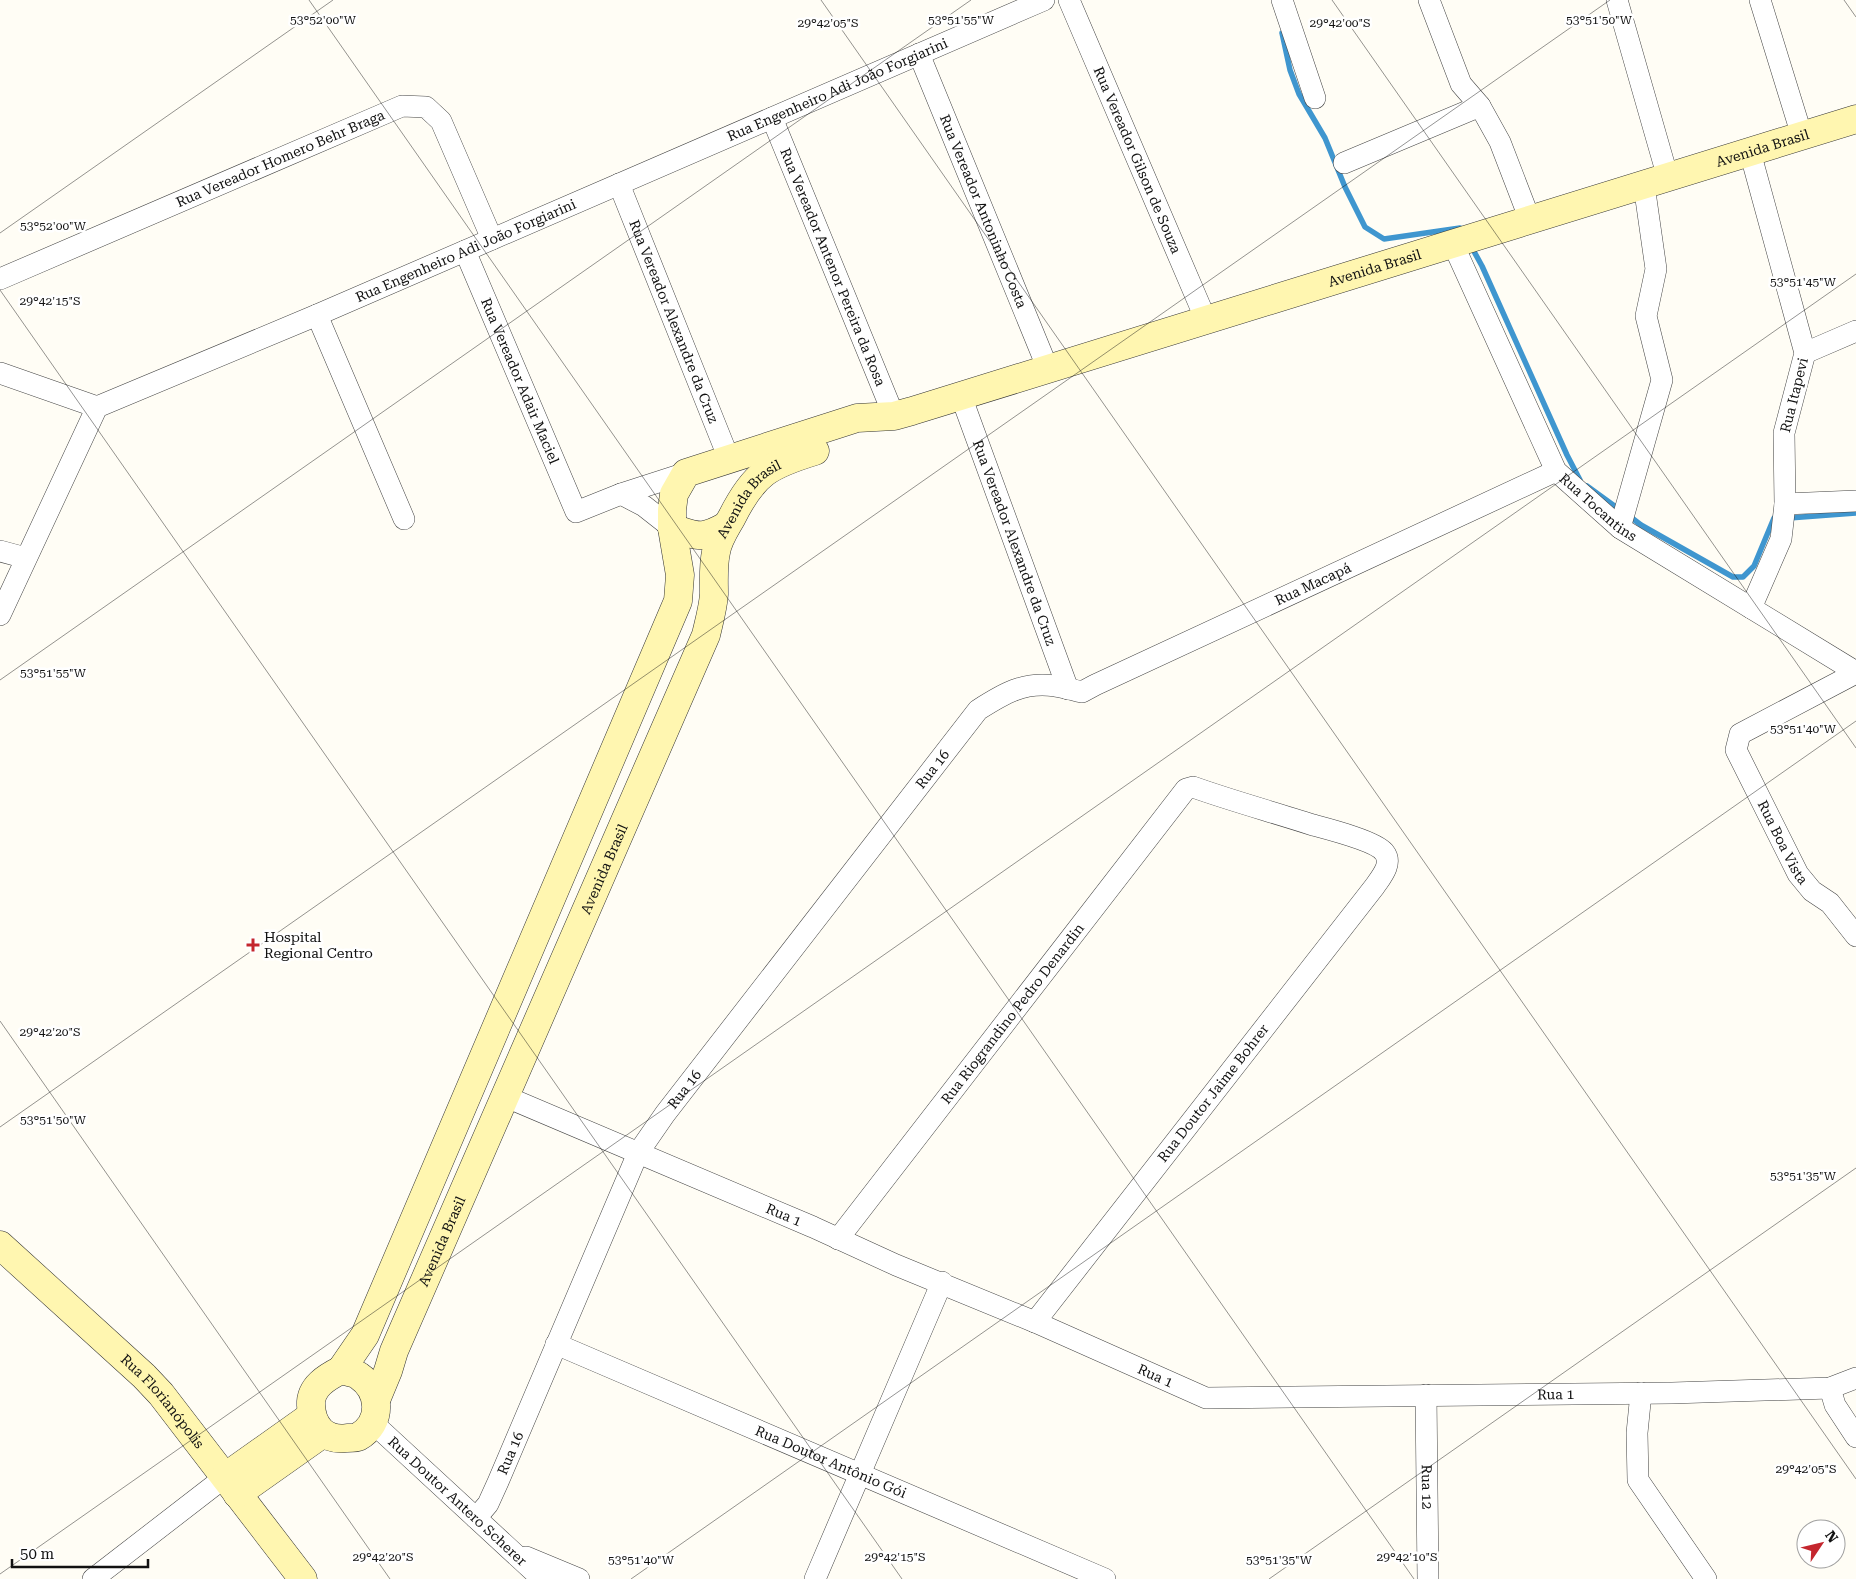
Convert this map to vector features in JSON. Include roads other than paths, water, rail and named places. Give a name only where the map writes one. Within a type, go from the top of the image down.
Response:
[{"type":"street","name":"Rua Engenheiro Adi João Forgiarini","points":[[97,407],[317,315],[1044,0]]},
{"type":"street","name":"Rua Vereador Gilson de Souza","points":[[1069,0],[1206,320]]},
{"type":"street","points":[[1282,0],[1315,98]]},
{"type":"street","points":[[1428,0],[1461,84],[1480,106],[1500,142],[1530,220]]},
{"type":"street","points":[[1617,0],[1656,181],[1656,270],[1646,316],[1662,380],[1620,528]]},
{"type":"street","points":[[1760,0],[1802,136]]},
{"type":"street","name":"Rua Vereador Antoninho Costa","points":[[919,54],[1048,369]]},
{"type":"street","name":"Rua Vereador Homero Behr Braga","points":[[0,279],[402,106],[426,107],[441,121],[492,239]]},
{"type":"street","points":[[1344,163],[1480,106]]},
{"type":"street","name":"Rua Vereador Antenor Pereira da Rosa","points":[[772,118],[894,416]]},
{"type":"street","name":"Avenida Brasil","points":[[576,512],[620,494],[857,418],[894,416],[1856,120]]},
{"type":"street","name":"Rua Itapevi","points":[[1750,152],[1806,353],[1784,433],[1785,504],[1781,539],[1751,608]]},
{"type":"street","name":"Rua Vereador Alexandre da Cruz","points":[[619,184],[729,459]]},
{"type":"street","name":"Rua Tocantins","points":[[1452,244],[1556,471],[1620,528],[1856,672]]},
{"type":"street","name":"Rua Vereador Adair Maciel","points":[[465,251],[576,512]]},
{"type":"street","points":[[317,315],[404,519]]},
{"type":"street","points":[[1806,353],[1856,331]]},
{"type":"street","points":[[0,373],[97,407],[0,615]]},
{"type":"street","name":"Rua Vereador Alexandre da Cruz","points":[[961,396],[1068,690]]},
{"type":"street","name":"Avenida Brasil","points":[[375,1411],[394,1351],[706,636],[713,607],[713,569],[716,549],[726,526],[751,484],[768,470],[783,461],[862,436],[894,416]]},
{"type":"street","points":[[729,459],[736,473],[739,502]]},
{"type":"street","name":"Rua Macapá","points":[[978,710],[1000,695],[1024,686],[1055,686],[1082,692],[1095,684],[1556,471]]},
{"type":"street","points":[[341,1370],[359,1376],[371,1387],[375,1411],[358,1437],[338,1440],[317,1425],[310,1399],[318,1384],[341,1370],[365,1335],[678,601],[680,575],[672,528],[674,494],[686,472]]},
{"type":"street","points":[[620,494],[644,506],[672,528],[698,536],[710,535],[726,526]]},
{"type":"street","points":[[1785,504],[1856,501]]},
{"type":"street","points":[[0,551],[26,558]]},
{"type":"street","name":"Rua Boa Vista","points":[[1856,672],[1740,734],[1736,750],[1798,874],[1812,890],[1830,903],[1856,936]]},
{"type":"street","name":"Rua 16","points":[[476,1518],[488,1504],[498,1482],[638,1152],[671,1106],[978,710]]},
{"type":"street","name":"Rua Doutor Jaime Bohrer","points":[[1035,1322],[1375,886],[1385,871],[1388,861],[1384,852],[1376,846],[1346,835],[1193,787],[1186,789]]},
{"type":"street","name":"Rua Riograndino Pedro Denardin","points":[[838,1239],[1186,789]]},
{"type":"street","points":[[518,976],[550,991]]},
{"type":"street","name":"Rua 1","points":[[504,1096],[813,1227],[896,1265],[942,1282],[1035,1322],[1206,1398],[1641,1393],[1830,1388],[1856,1378]]},
{"type":"street","name":"Rua Florianópolis","points":[[0,1245],[144,1376],[161,1394],[303,1579]]},
{"type":"street","points":[[815,1579],[942,1282]]},
{"type":"street","name":"Rua Doutor Antônio Gói","points":[[556,1344],[1105,1579]]},
{"type":"street","points":[[1830,1388],[1835,1405],[1856,1437]]},
{"type":"street","points":[[1641,1393],[1637,1433],[1638,1480],[1706,1579]]},
{"type":"street","name":"Rua 12","points":[[1426,1395],[1428,1579]]},
{"type":"street","name":"Rua Doutor Antero Scherer","points":[[375,1411],[476,1518],[542,1579]]},
{"type":"street","points":[[93,1579],[231,1486],[317,1425]]},
{"type":"street","points":[[512,1551],[579,1579]]},
{"type":"waterway","points":[[1282,33],[1290,70],[1299,94],[1325,138],[1345,187],[1365,227],[1384,239],[1460,228]]},
{"type":"waterway","points":[[1471,246],[1482,266],[1580,480]]},
{"type":"waterway","points":[[1587,486],[1620,510]]},
{"type":"waterway","points":[[1789,518],[1856,513]]},
{"type":"waterway","points":[[1628,515],[1641,525],[1733,577],[1743,577],[1754,566],[1774,518],[1777,518]]},
{"type":"place","name":"Hospital Regional Centro","points":[[253,945]]}]
